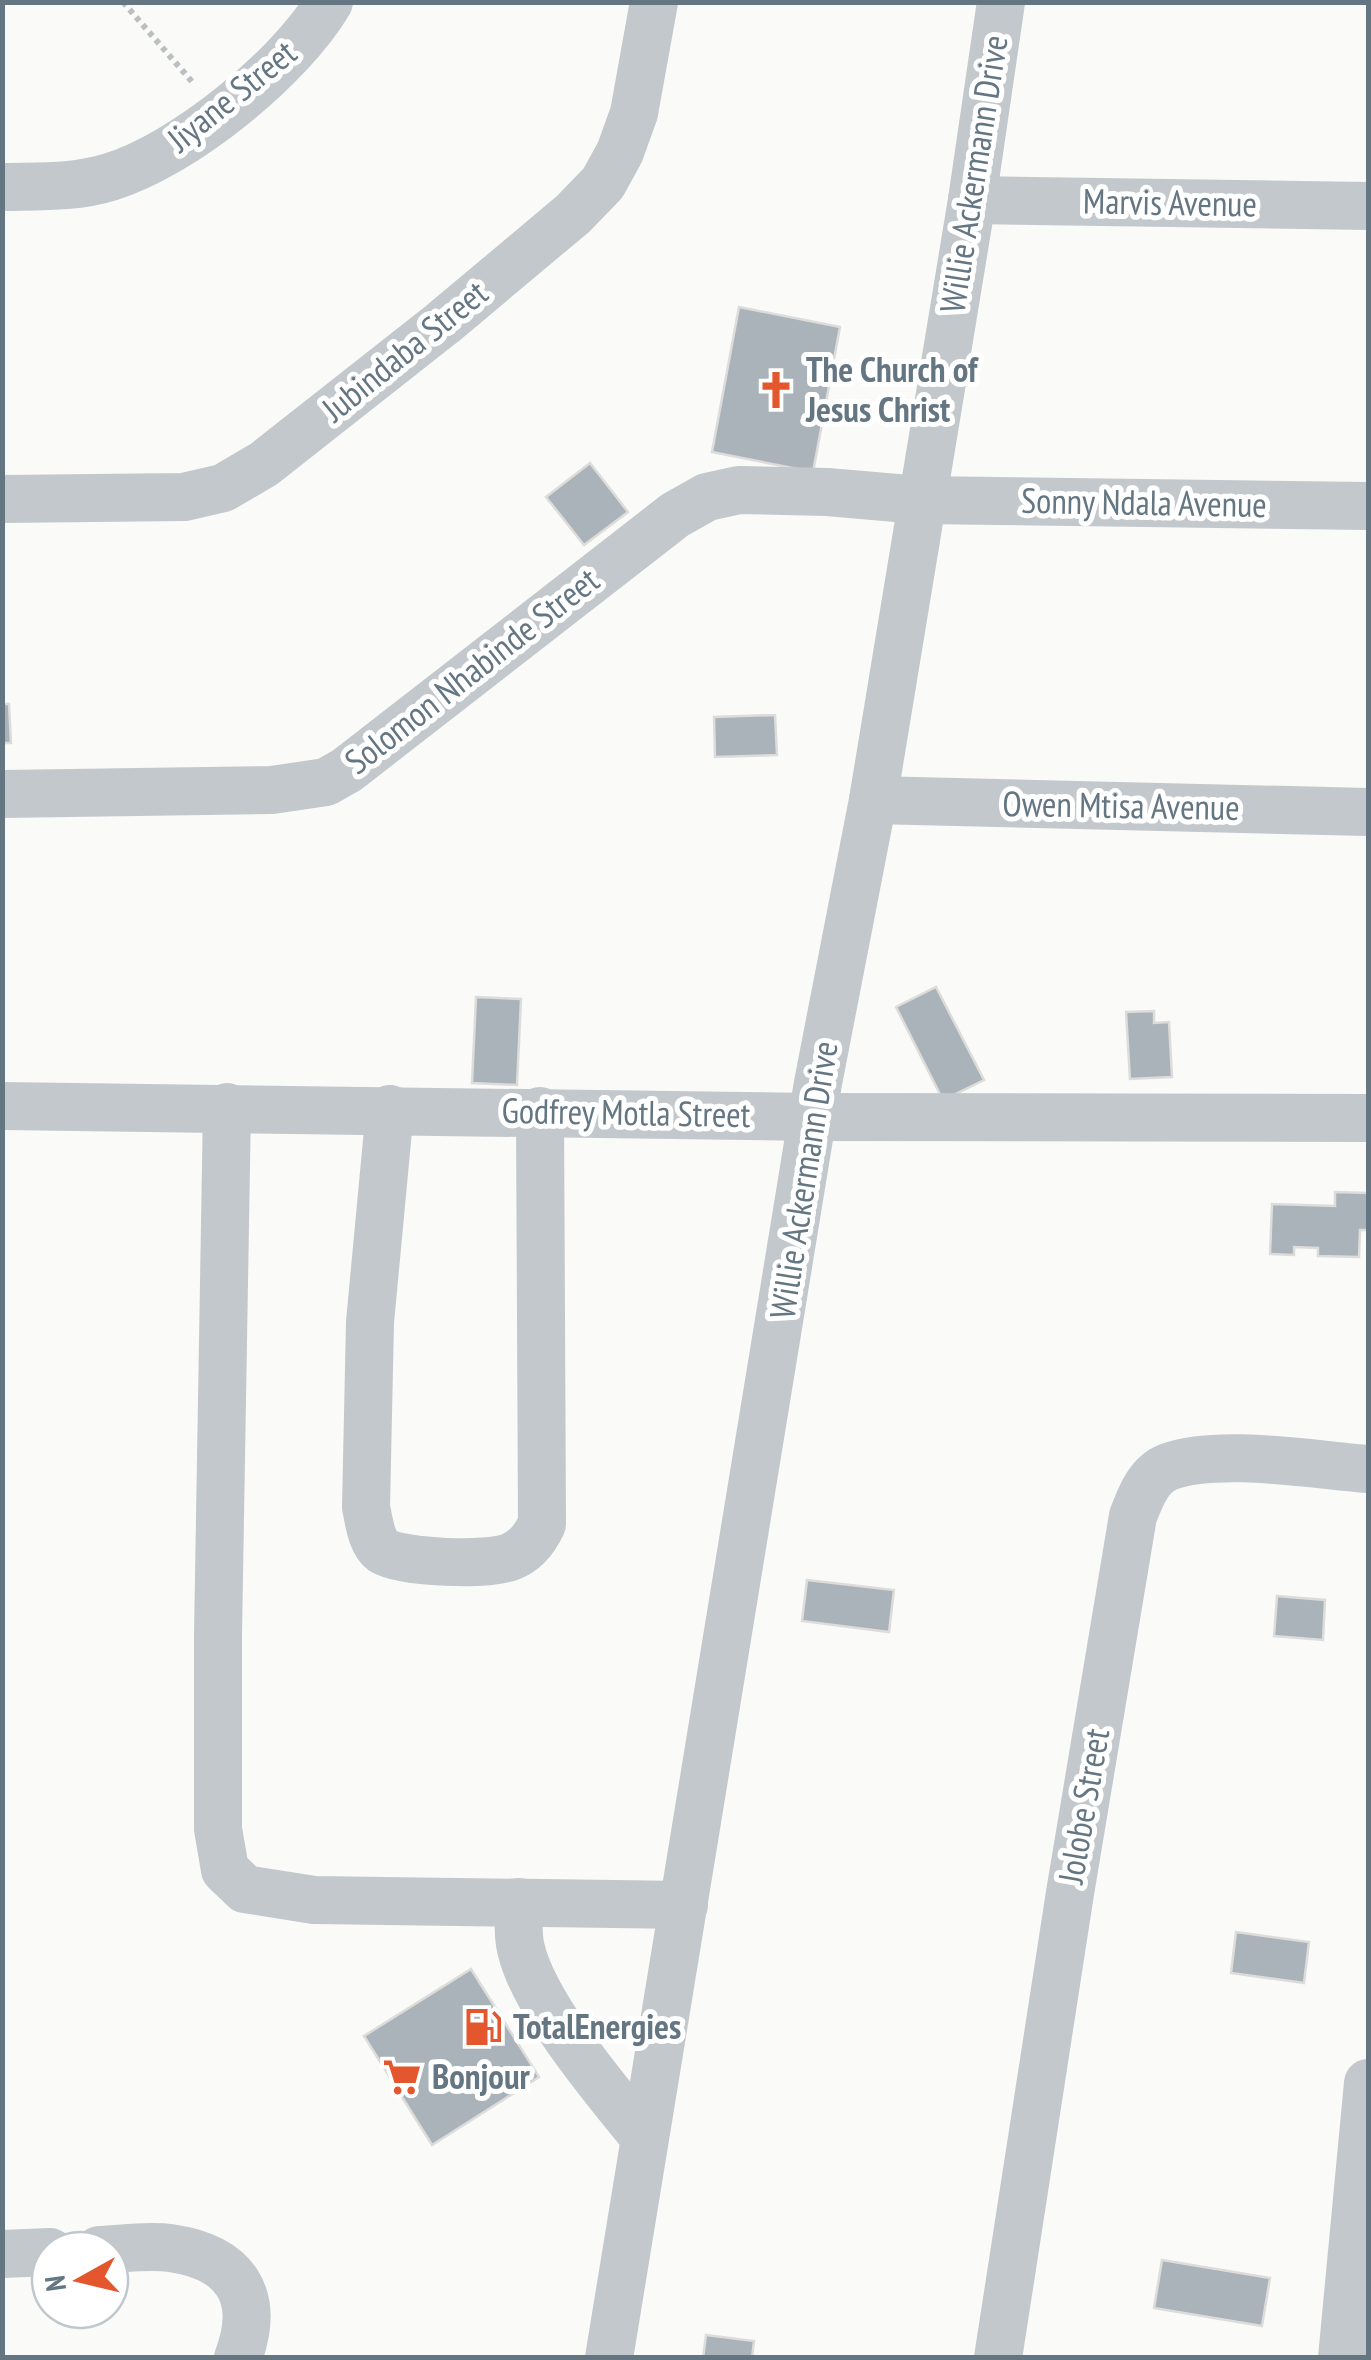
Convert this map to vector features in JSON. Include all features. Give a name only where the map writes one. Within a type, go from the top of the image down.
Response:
[{"type":"street","name":"Jiyane Street","points":[[2,187],[66,186],[110,177],[160,154],[220,116],[312,32],[330,2]]},
{"type":"street","name":"Jubindaba Street","points":[[2,499],[184,497],[223,488],[264,464],[472,299],[573,214],[603,183],[634,113],[654,2]]},
{"type":"street","name":"Willie Ackermann Drive","points":[[609,2358],[814,1118],[872,800],[972,200],[1001,2]]},
{"type":"street","name":"Marvis Avenue","points":[[972,200],[1368,206]]},
{"type":"street","name":"Solomon Nhabinde Street","points":[[2,794],[272,790],[326,782],[348,770],[675,514],[706,496],[739,490],[920,500]]},
{"type":"street","name":"Sonny Ndala Avenue","points":[[920,500],[1368,506]]},
{"type":"street","name":"Owen Mtisa Avenue","points":[[872,800],[1368,812]]},
{"type":"street","name":"Godfrey Motla Street","points":[[2,1106],[814,1118],[1368,1118]]},
{"type":"street","points":[[226,1107],[218,1635],[218,1829],[225,1870],[245,1889],[314,1900],[684,1904]]},
{"type":"street","points":[[390,1109],[370,1322],[366,1508],[372,1535],[380,1549],[397,1556],[450,1561],[504,1560],[514,1556],[535,1539],[542,1524],[540,1111]]},
{"type":"street","name":"Jolobe Street","points":[[998,2358],[1070,1893],[1134,1516],[1143,1490],[1165,1468],[1229,1458],[1368,1470]]},
{"type":"street","points":[[519,1902],[522,1953],[543,1997],[600,2083],[644,2138]]},
{"type":"street","points":[[1342,2358],[1368,2084]]},
{"type":"street","points":[[130,2249],[168,2248],[218,2260],[242,2288],[246,2318],[238,2358]]},
{"type":"street","points":[[2,2254],[30,2253]]},
{"type":"path","points":[[123,2],[220,116]]},
{"type":"building","name":"The Church of Jesus Christ","points":[[739,307],[840,327],[813,472],[712,452]]},
{"type":"building","points":[[590,463],[628,512],[584,545],[546,497]]},
{"type":"building","points":[[2,704],[9,704],[11,743],[2,743]]},
{"type":"building","points":[[775,715],[777,755],[715,757],[714,717]]},
{"type":"building","points":[[936,987],[984,1080],[943,1100],[896,1007]]},
{"type":"building","points":[[476,997],[521,999],[517,1085],[472,1083]]},
{"type":"building","points":[[1154,1011],[1154,1023],[1169,1022],[1172,1077],[1130,1079],[1126,1012]]},
{"type":"building","points":[[1335,1192],[1368,1193],[1368,1230],[1360,1230],[1359,1257],[1318,1256],[1318,1248],[1294,1247],[1294,1255],[1270,1254],[1272,1204],[1335,1206]]},
{"type":"building","points":[[807,1580],[894,1590],[889,1632],[802,1621]]},
{"type":"building","points":[[1277,1596],[1325,1600],[1323,1640],[1274,1636]]},
{"type":"building","points":[[1236,1932],[1309,1942],[1304,1983],[1231,1973]]},
{"type":"building","points":[[471,1969],[539,2077],[432,2145],[364,2036]]},
{"type":"building","points":[[1162,2260],[1270,2278],[1262,2326],[1154,2308]]},
{"type":"building","points":[[706,2335],[754,2341],[752,2358],[703,2358]]},
{"type":"place","name":"The Church of Jesus Christ","points":[[776,390]]},
{"type":"place","name":"TotalEnergies","points":[[483,2027]]},
{"type":"place","name":"Bonjour","points":[[402,2077]]}]
